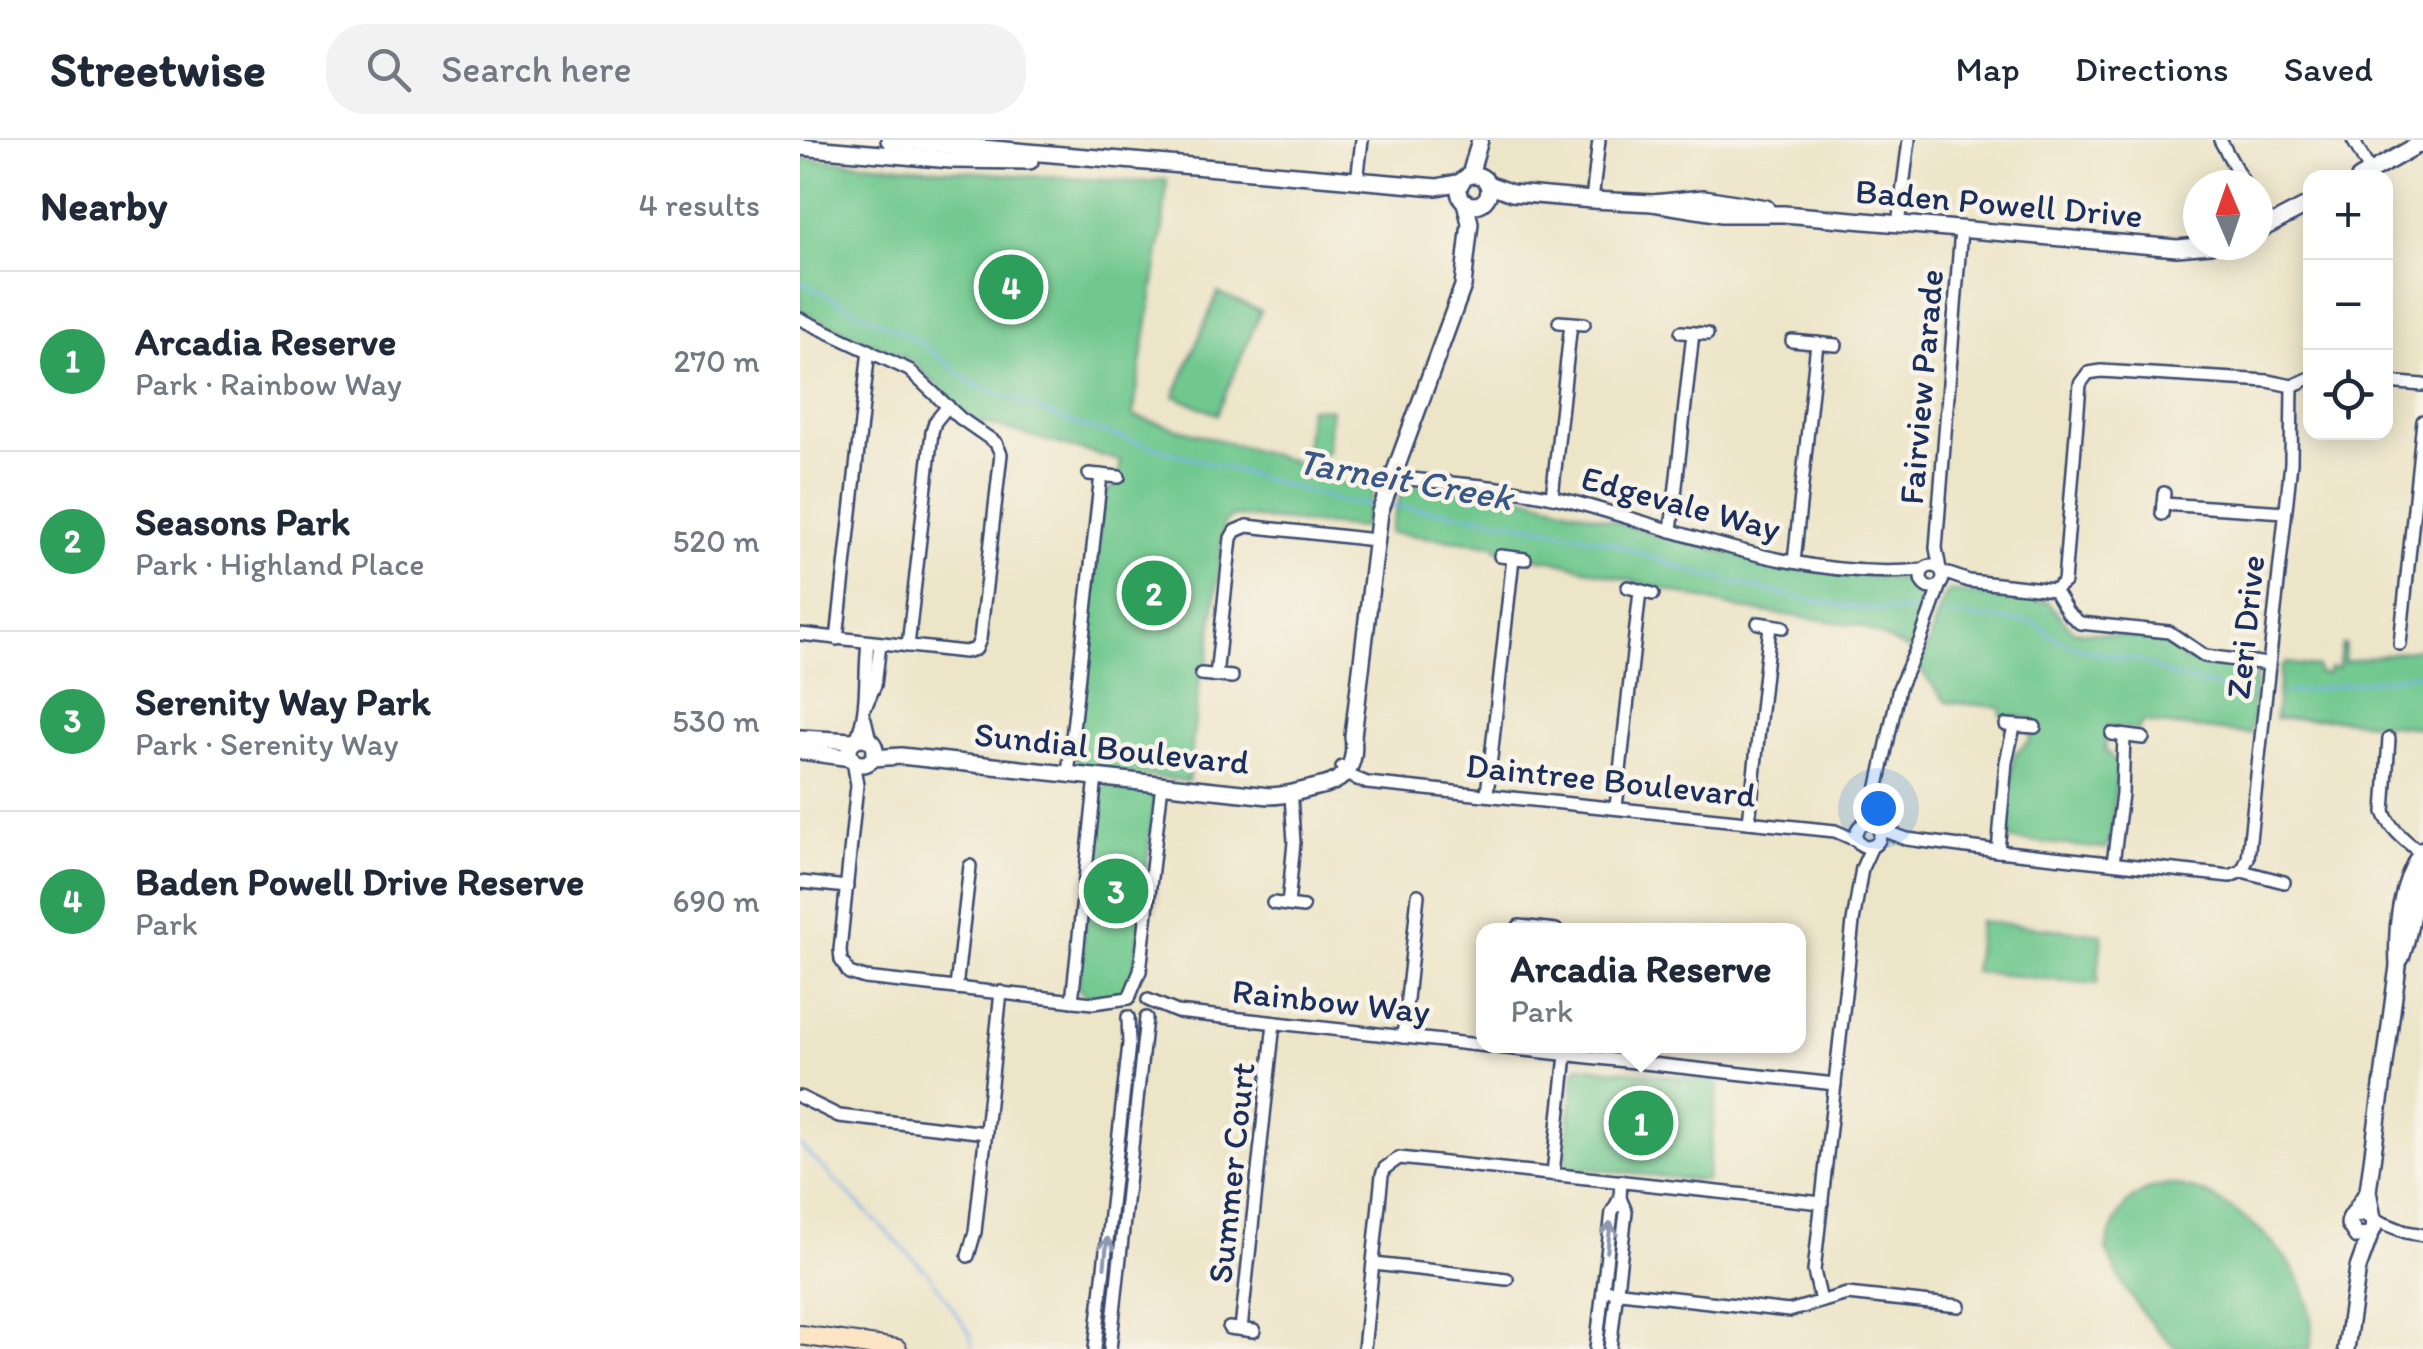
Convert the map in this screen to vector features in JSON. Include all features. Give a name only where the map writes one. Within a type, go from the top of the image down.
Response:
[{"type":"main road","points":[[806,1340],[898,1349]]},
{"type":"street","name":"Baden Powell Drive","points":[[889,140],[2183,247]]},
{"type":"street","points":[[1358,181],[1362,140]]},
{"type":"street","points":[[1592,200],[1600,140]]},
{"type":"street","points":[[1898,225],[1908,140]]},
{"type":"street","points":[[2220,140],[2237,170]]},
{"type":"street","points":[[2352,140],[2363,170]]},
{"type":"street","points":[[2371,170],[2423,142]]},
{"type":"street","name":"Baden Powell Drive","points":[[800,147],[974,150]]},
{"type":"street","points":[[1347,770],[1382,505],[1460,296],[1479,148]]},
{"type":"street","points":[[2273,224],[2303,209]]},
{"type":"street","name":"Fairview Parade","points":[[1870,826],[1898,688],[1920,641],[1928,610],[1961,230]]},
{"type":"street","points":[[800,320],[909,370],[1000,449],[978,647],[965,652],[800,634]]},
{"type":"street","points":[[1552,497],[1571,323]]},
{"type":"street","points":[[1671,531],[1693,333]]},
{"type":"street","points":[[1792,341],[1836,345]]},
{"type":"street","points":[[1794,562],[1817,343]]},
{"type":"street","points":[[837,639],[869,350]]},
{"type":"street","points":[[2268,664],[2205,656],[2169,632],[2080,623],[2068,613],[2054,590],[2064,582],[2080,384],[2088,373],[2268,381],[2292,386],[2303,381]]},
{"type":"street","points":[[2393,383],[2423,386]]},
{"type":"street","name":"Zeri Drive","points":[[2242,872],[2248,858],[2285,512],[2293,426],[2292,386]]},
{"type":"street","points":[[908,646],[932,432],[937,418],[948,406]]},
{"type":"street","points":[[2400,644],[2423,421]]},
{"type":"street","points":[[1068,774],[1095,475],[1119,477]]},
{"type":"street","name":"Edgevale Way","points":[[1392,477],[1552,497],[1794,562],[2054,590]]},
{"type":"street","points":[[2163,504],[2285,512]]},
{"type":"street","points":[[1216,676],[1235,530],[1252,527],[1375,540]]},
{"type":"street","points":[[1487,794],[1512,558]]},
{"type":"street","points":[[1616,808],[1640,591]]},
{"type":"street","points":[[1749,822],[1770,625]]},
{"type":"street","points":[[874,643],[840,955],[849,973],[1093,1003],[1136,995],[1147,1000]]},
{"type":"street","points":[[1202,674],[1232,678]]},
{"type":"street","points":[[1998,851],[2010,726],[2035,727]]},
{"type":"street","points":[[2112,863],[2122,794],[2118,735],[2142,738]]},
{"type":"street","name":"Sundial Boulevard","points":[[800,738],[900,756],[1270,796],[1317,788],[1347,770]]},
{"type":"street","points":[[2390,739],[2384,812],[2400,836],[2422,852],[2405,880],[2396,935],[2398,966]]},
{"type":"street","name":"Sundial Boulevard","points":[[800,750],[863,750]]},
{"type":"street","name":"Daintree Boulevard","points":[[1347,770],[1363,782],[1835,831],[1870,826],[1907,839],[2230,876],[2242,872],[2284,882]]},
{"type":"street","points":[[1072,1001],[1096,777]]},
{"type":"street","points":[[1095,1349],[1130,1034],[1124,1005],[1140,972],[1162,784]]},
{"type":"street","points":[[1288,905],[1294,842],[1291,794]]},
{"type":"street","points":[[1821,1302],[1814,1280],[1855,899],[1862,868],[1875,845],[1870,826],[1856,832],[1862,868]]},
{"type":"street","name":"Daintree Boulevard","points":[[1835,831],[1875,845],[1907,839]]},
{"type":"street","points":[[956,988],[970,866]]},
{"type":"street","points":[[2346,1349],[2358,1268],[2372,1226],[2368,1191],[2398,966],[2423,878]]},
{"type":"street","points":[[800,882],[848,887]]},
{"type":"street","points":[[1403,1037],[1418,895]]},
{"type":"street","points":[[1272,903],[1302,906]]},
{"type":"street","points":[[1110,1349],[1150,1007],[1140,972]]},
{"type":"street","points":[[968,1256],[975,1232],[1001,992]]},
{"type":"street","name":"Rainbow Way","points":[[1147,1000],[1178,1012],[1476,1045]]},
{"type":"street","points":[[1093,1003],[1139,1021],[1147,1017]]},
{"type":"street","name":"Rainbow Way","points":[[1147,1017],[1178,1012]]},
{"type":"street","name":"Summer Court","points":[[1241,1329],[1274,1023]]},
{"type":"street","name":"Rainbow Way","points":[[1548,1053],[1836,1084]]},
{"type":"street","points":[[1636,1063],[1637,1053]]},
{"type":"street","points":[[1554,1173],[1566,1055]]},
{"type":"street","points":[[800,1097],[840,1116],[986,1133]]},
{"type":"street","points":[[1364,1349],[1382,1175],[1399,1158],[1822,1203]]},
{"type":"street","points":[[1596,1349],[1612,1212],[1620,1198],[1621,1181]]},
{"type":"street","points":[[2358,1268],[2349,1224],[2368,1191]]},
{"type":"street","points":[[1610,1349],[1626,1212],[1620,1198]]},
{"type":"street","points":[[2354,1215],[2364,1212],[2372,1226]]},
{"type":"street","points":[[2372,1226],[2423,1235]]},
{"type":"street","points":[[2352,1234],[2361,1238],[2372,1226]]},
{"type":"street","points":[[1374,1264],[1507,1279]]},
{"type":"street","points":[[1602,1290],[1789,1311],[1847,1294],[1959,1306]]},
{"type":"green space","points":[[800,158],[1028,176],[1146,182],[1167,179],[1133,416],[1300,463],[1341,483],[1374,487],[1363,528],[1233,516],[1224,523],[1208,662],[1201,670],[1188,781],[1083,769],[1074,759],[1103,494],[1117,484],[1121,461],[973,420],[913,362],[800,311]]},
{"type":"green space","points":[[1218,293],[1261,311],[1217,414],[1174,396]]},
{"type":"green space","points":[[1309,408],[1331,409],[1327,453],[1305,452]]},
{"type":"green space","points":[[1404,484],[1531,498],[1722,551],[1823,570],[1907,580],[1919,586],[1924,595],[1923,616],[1909,650],[1859,625],[1741,609],[1555,561],[1500,552],[1494,545],[1389,533]]},
{"type":"green space","points":[[1949,591],[2048,602],[2073,631],[2168,639],[2185,660],[2253,668],[2257,673],[2250,734],[2141,722],[2139,730],[2108,726],[2105,749],[2118,765],[2109,846],[2104,849],[2009,839],[2005,834],[2014,754],[2030,741],[2032,718],[2001,715],[2001,707],[1946,702],[1919,668]]},
{"type":"green space","points":[[2342,645],[2344,662],[2423,648],[2423,728],[2334,719],[2275,719],[2281,667],[2286,663],[2318,667],[2318,673],[2328,674],[2329,668],[2338,668]]},
{"type":"green space","points":[[1107,784],[1147,788],[1154,801],[1134,980],[1123,995],[1098,998],[1087,996],[1078,988],[1099,791]]},
{"type":"green space","points":[[1979,921],[2102,934],[2097,984],[1974,972]]},
{"type":"green space","points":[[1580,1066],[1715,1081],[1718,1084],[1707,1179],[1569,1167],[1565,1161],[1575,1070]]},
{"type":"green space","points":[[2170,1184],[2204,1193],[2229,1207],[2285,1257],[2307,1300],[2310,1349],[2178,1349],[2145,1316],[2106,1249],[2126,1204],[2144,1191]]},
{"type":"waterway","name":"Tarneit Creek","points":[[800,282],[917,340],[972,383],[1078,425],[1344,502],[1376,505]]},
{"type":"waterway","name":"Tarneit Creek","points":[[1389,506],[1443,511],[1575,534],[1689,570],[1801,598],[1916,611]]},
{"type":"waterway","name":"Tarneit Creek","points":[[1940,615],[2033,622],[2058,640],[2101,654],[2141,661],[2174,677],[2252,695]]},
{"type":"waterway","name":"Tarneit Creek","points":[[2282,694],[2423,673]]},
{"type":"waterway","points":[[800,1145],[930,1275],[971,1335],[972,1345]]},
{"type":"place","name":"Baden Powell Drive Reserve","points":[[1011,287]]},
{"type":"place","name":"Seasons Park","points":[[1154,593]]},
{"type":"place","name":"Serenity Way Park","points":[[1116,891]]},
{"type":"place","name":"Arcadia Reserve","points":[[1641,1123]]}]
